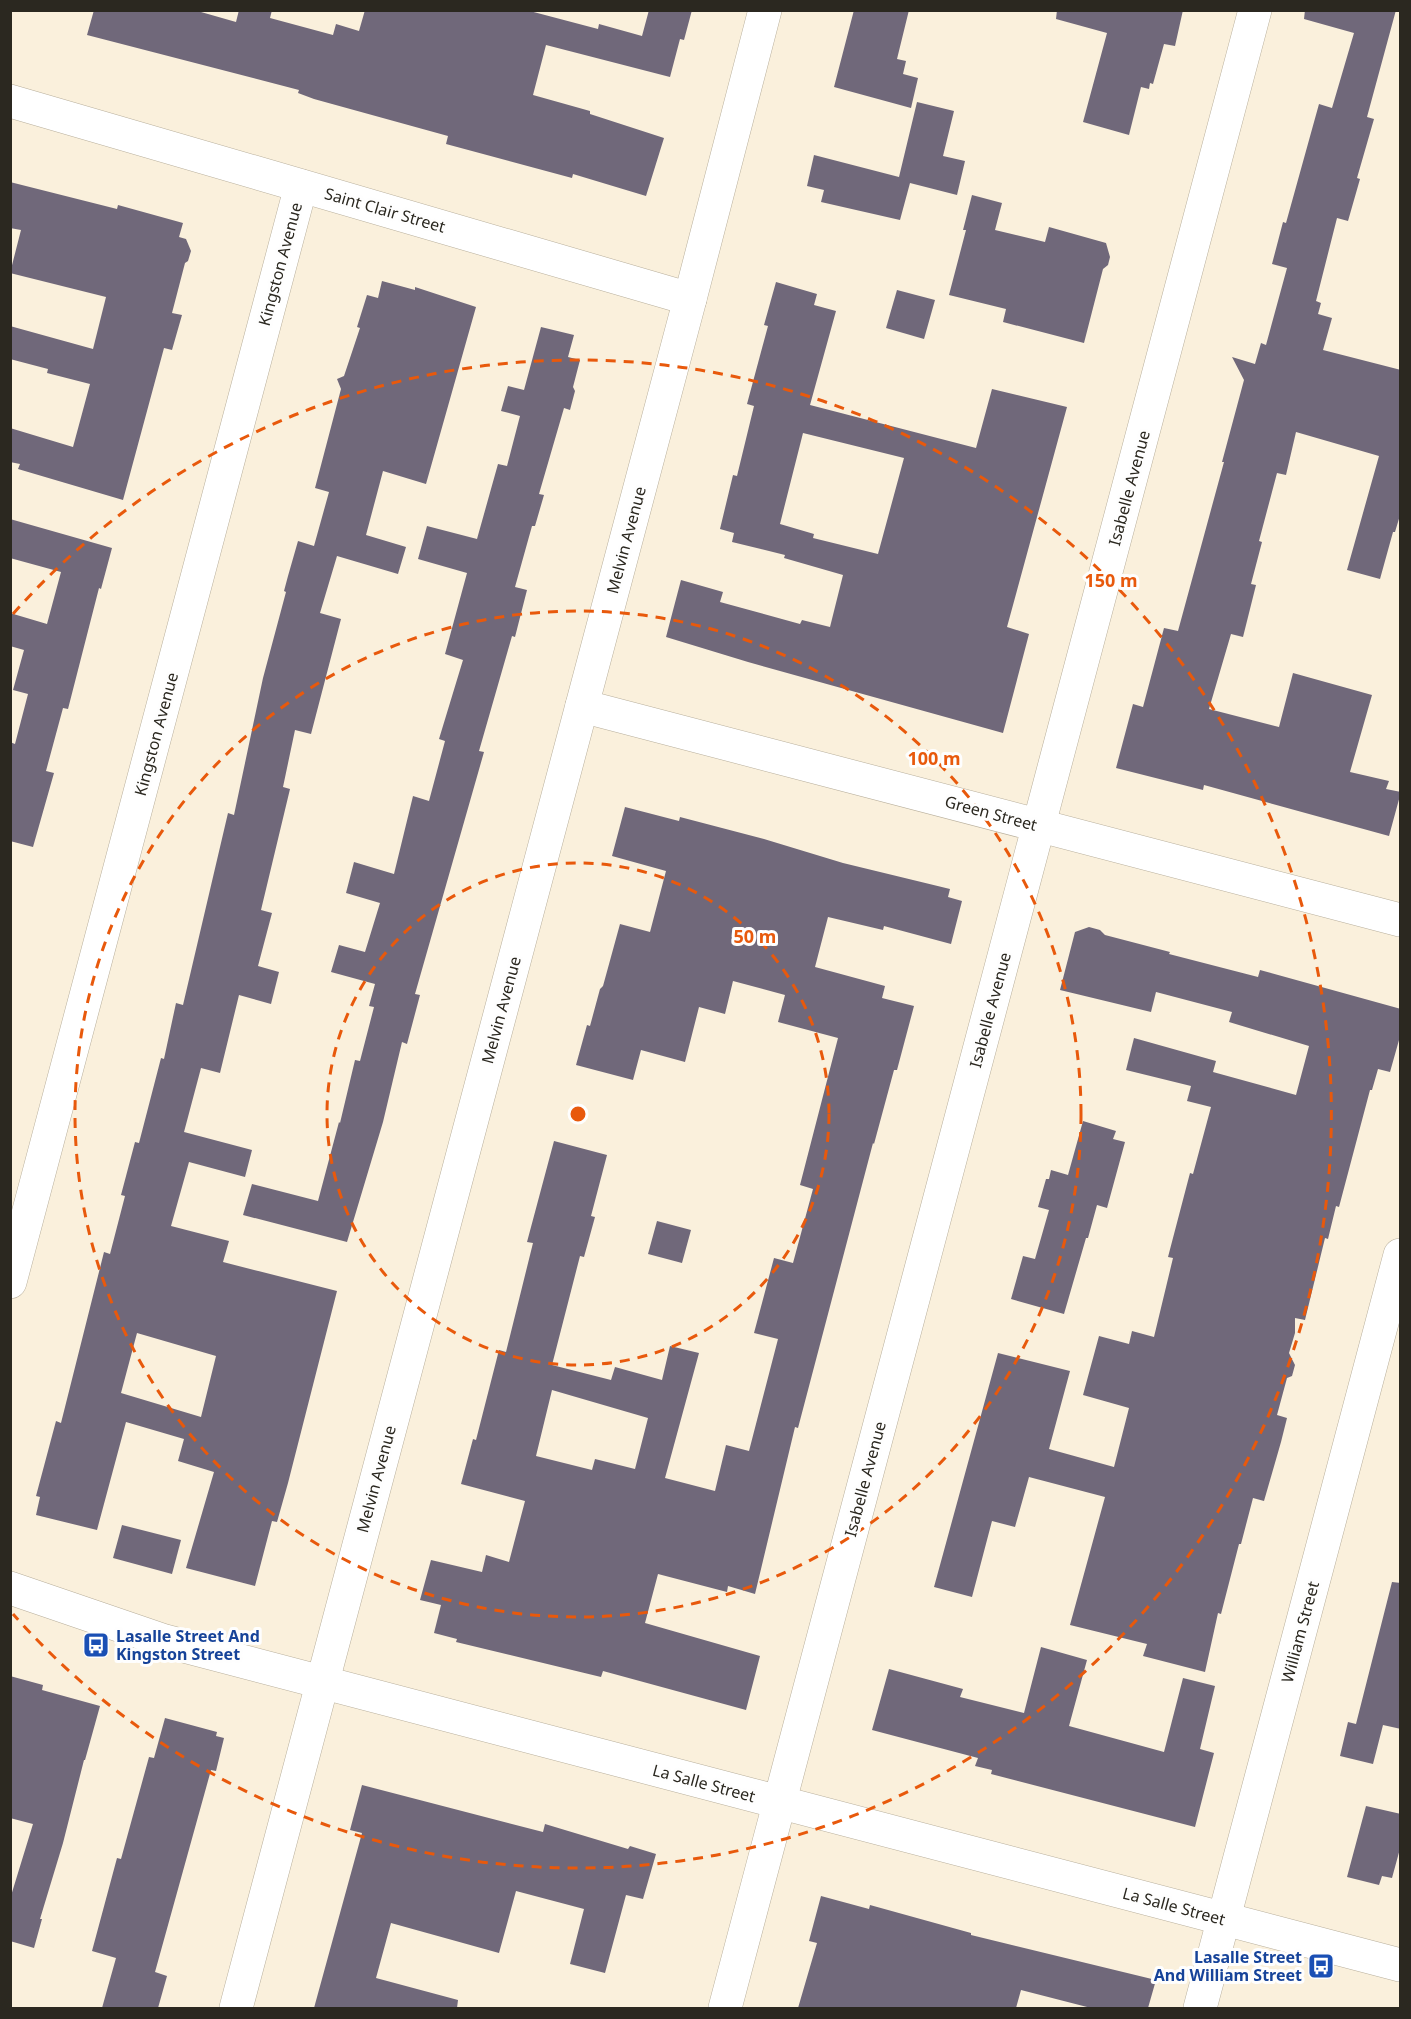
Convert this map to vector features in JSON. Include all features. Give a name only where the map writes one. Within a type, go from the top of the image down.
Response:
[{"type":"street","name":"Melvin Avenue","points":[[236,2008],[765,10]]},
{"type":"street","name":"Isabelle Avenue","points":[[725,2008],[1255,10]]},
{"type":"street","name":"Saint Clair Street","points":[[10,101],[690,299]]},
{"type":"street","name":"Kingston Avenue","points":[[10,1282],[301,186]]},
{"type":"street","name":"Green Street","points":[[582,706],[1401,920]]},
{"type":"street","name":"William Street","points":[[1200,2008],[1401,1255]]},
{"type":"street","name":"La Salle Street","points":[[10,1588],[165,1641],[322,1684],[1401,1965]]},
{"type":"building","points":[[94,10],[194,10],[236,22],[239,10],[272,10],[270,18],[333,35],[336,24],[359,31],[365,10],[526,10],[598,29],[599,24],[642,36],[649,10],[692,10],[684,40],[680,39],[670,77],[546,45],[533,95],[590,111],[590,114],[664,138],[646,196],[573,174],[572,178],[446,144],[448,136],[314,99],[298,93],[299,90],[87,35]]},
{"type":"building","points":[[854,10],[909,10],[897,59],[906,61],[903,74],[918,78],[911,108],[834,87]]},
{"type":"building","points":[[1057,10],[1183,10],[1175,46],[1164,44],[1153,84],[1150,83],[1149,89],[1141,87],[1129,135],[1083,122],[1107,33],[1056,19]]},
{"type":"building","points":[[1305,10],[1396,10],[1367,117],[1374,119],[1357,178],[1360,179],[1348,221],[1337,218],[1316,301],[1321,303],[1318,314],[1332,318],[1323,350],[1401,370],[1401,512],[1380,579],[1347,570],[1379,456],[1296,432],[1286,475],[1277,473],[1259,541],[1262,542],[1251,584],[1256,585],[1243,637],[1231,634],[1209,709],[1279,727],[1293,673],[1372,695],[1350,772],[1389,781],[1386,789],[1401,792],[1389,836],[1204,785],[1203,790],[1116,768],[1133,704],[1143,707],[1164,628],[1178,631],[1244,380],[1232,357],[1255,364],[1261,343],[1266,345],[1287,268],[1272,264],[1283,222],[1286,223],[1319,104],[1332,108],[1354,33],[1304,19]]},
{"type":"building","points":[[917,102],[954,111],[943,156],[965,161],[957,195],[910,183],[900,220],[821,202],[824,190],[807,186],[814,155],[899,177]]},
{"type":"building","points":[[10,182],[117,209],[118,205],[183,223],[179,237],[186,239],[191,251],[185,263],[172,313],[182,315],[172,350],[164,348],[123,500],[18,469],[20,464],[10,462],[10,428],[73,447],[90,384],[47,373],[48,369],[10,359],[10,326],[93,349],[106,297],[10,273],[21,230],[10,228]]},
{"type":"building","points":[[972,195],[1002,203],[995,230],[1045,242],[1049,227],[1106,243],[1110,257],[1108,265],[1103,269],[1084,343],[1003,322],[1006,309],[949,295],[966,230],[963,230]]},
{"type":"building","points":[[382,281],[415,290],[415,287],[476,307],[426,484],[383,471],[366,535],[406,547],[398,574],[337,556],[320,613],[341,619],[311,734],[295,730],[283,787],[290,789],[261,910],[272,913],[258,966],[279,972],[271,1004],[239,995],[220,1073],[201,1068],[184,1132],[252,1150],[245,1177],[189,1162],[171,1226],[229,1241],[223,1262],[337,1291],[288,1483],[277,1522],[272,1521],[255,1586],[186,1568],[214,1472],[178,1461],[184,1439],[126,1422],[97,1530],[36,1515],[40,1497],[36,1496],[56,1421],[61,1423],[104,1252],[110,1254],[125,1196],[121,1195],[135,1142],[139,1143],[161,1058],[164,1059],[176,1003],[183,1005],[228,813],[234,815],[263,678],[298,541],[314,546],[329,492],[315,488],[341,389],[337,379],[344,376],[360,328],[357,327],[367,295],[378,298]],"holes":[[[137,1333],[216,1356],[201,1417],[121,1393]]]},
{"type":"building","points":[[776,282],[817,294],[814,305],[836,311],[810,405],[976,448],[992,389],[1067,407],[1007,627],[1029,634],[1003,733],[666,637],[681,580],[723,592],[720,602],[800,624],[802,620],[830,627],[843,575],[784,558],[785,555],[732,542],[734,533],[720,529],[733,475],[737,476],[754,406],[747,404],[768,326],[764,325]],"holes":[[[803,433],[904,458],[878,554],[813,538],[814,534],[780,524]]]},
{"type":"building","points":[[897,290],[935,300],[924,339],[886,328]]},
{"type":"building","points":[[541,327],[574,335],[568,357],[580,360],[573,387],[575,391],[570,410],[564,408],[539,494],[544,495],[535,526],[532,526],[515,587],[527,590],[515,637],[512,636],[479,751],[484,752],[415,994],[420,995],[407,1044],[402,1042],[383,1122],[347,1242],[243,1215],[252,1184],[318,1201],[355,1060],[360,1061],[374,1007],[369,1006],[375,984],[331,972],[339,945],[365,952],[380,903],[346,893],[354,862],[394,874],[413,796],[429,801],[445,741],[439,739],[463,660],[445,654],[467,573],[418,559],[427,526],[477,539],[498,464],[507,466],[520,416],[501,411],[508,386],[524,390]]},
{"type":"building","points":[[10,519],[112,548],[101,589],[99,588],[68,709],[63,708],[46,771],[54,773],[33,847],[10,841],[10,742],[15,744],[28,694],[13,690],[24,650],[10,646],[10,613],[47,624],[61,572],[10,558]]},
{"type":"building","points":[[625,807],[679,821],[680,817],[843,863],[950,889],[948,897],[962,901],[951,944],[884,926],[883,930],[828,917],[815,967],[885,986],[882,998],[914,1006],[897,1070],[894,1070],[873,1143],[798,1428],[795,1427],[755,1594],[728,1586],[727,1592],[658,1574],[645,1623],[760,1656],[746,1710],[603,1671],[601,1677],[456,1642],[457,1639],[434,1633],[441,1605],[420,1600],[431,1560],[482,1572],[486,1555],[509,1562],[525,1501],[461,1484],[473,1439],[476,1440],[499,1350],[506,1352],[533,1243],[527,1242],[554,1141],[607,1155],[591,1216],[595,1217],[584,1257],[580,1256],[552,1365],[611,1380],[615,1367],[662,1380],[670,1346],[699,1353],[665,1478],[715,1491],[726,1445],[749,1451],[778,1339],[754,1333],[774,1258],[793,1263],[813,1189],[800,1185],[838,1038],[778,1022],[785,995],[733,981],[725,1014],[699,1007],[685,1062],[641,1050],[633,1080],[576,1065],[587,1025],[590,1026],[600,989],[603,986],[620,924],[650,932],[666,871],[612,856]],"holes":[[[552,1390],[648,1418],[635,1469],[595,1459],[592,1470],[536,1456]]]},
{"type":"building","points":[[1089,927],[1100,930],[1105,935],[1170,952],[1169,954],[1258,977],[1260,970],[1401,1009],[1401,1033],[1390,1072],[1378,1069],[1372,1090],[1370,1090],[1339,1207],[1336,1206],[1328,1239],[1325,1238],[1305,1320],[1295,1318],[1295,1333],[1289,1353],[1295,1365],[1292,1376],[1287,1378],[1277,1415],[1287,1418],[1281,1442],[1264,1501],[1253,1498],[1221,1614],[1218,1613],[1205,1672],[1143,1656],[1147,1644],[1070,1625],[1105,1497],[1029,1477],[1015,1527],[992,1521],[972,1597],[934,1587],[998,1353],[1070,1371],[1049,1449],[1114,1467],[1129,1408],[1083,1395],[1099,1336],[1129,1344],[1132,1331],[1154,1337],[1173,1258],[1168,1257],[1190,1173],[1193,1174],[1211,1107],[1187,1101],[1191,1086],[1126,1070],[1134,1038],[1216,1061],[1213,1072],[1296,1095],[1309,1046],[1229,1022],[1232,1012],[1156,992],[1151,1012],[1060,990],[1075,932]]},
{"type":"building","points":[[1083,1121],[1116,1131],[1113,1139],[1125,1142],[1107,1208],[1097,1205],[1064,1314],[1011,1299],[1023,1256],[1035,1259],[1049,1210],[1038,1207],[1046,1179],[1049,1179],[1051,1170],[1068,1175]]},
{"type":"building","points":[[657,1221],[691,1230],[682,1263],[648,1254]]},
{"type":"building","points":[[122,1525],[181,1540],[172,1574],[113,1558]]},
{"type":"building","points":[[1392,1582],[1401,1583],[1401,1729],[1383,1725],[1373,1764],[1340,1756],[1348,1722],[1356,1724]]},
{"type":"building","points":[[1041,1647],[1087,1660],[1069,1726],[1164,1752],[1183,1678],[1215,1686],[1200,1749],[1214,1753],[1195,1827],[991,1774],[992,1770],[975,1766],[978,1758],[872,1730],[889,1669],[963,1689],[960,1697],[1024,1713]]},
{"type":"building","points":[[10,1676],[43,1685],[42,1690],[100,1706],[40,1919],[42,1919],[34,1948],[10,1941],[10,1899],[33,1824],[10,1818]]},
{"type":"building","points":[[165,1718],[217,1732],[216,1736],[224,1738],[216,1771],[211,1770],[155,1972],[167,1976],[158,2008],[102,2008],[116,1958],[92,1951],[117,1858],[121,1859],[149,1757],[154,1758]]},
{"type":"building","points":[[362,1785],[543,1832],[545,1824],[628,1849],[630,1846],[656,1854],[643,1899],[626,1895],[605,1973],[570,1964],[584,1909],[516,1891],[499,1953],[391,1923],[376,1978],[458,2000],[457,2008],[314,2008],[362,1833],[350,1830]]},
{"type":"building","points":[[1366,1806],[1401,1814],[1401,1845],[1392,1878],[1382,1876],[1379,1885],[1347,1877]]},
{"type":"building","points":[[821,1896],[869,1909],[870,1905],[971,1933],[971,1935],[1156,1980],[1148,2008],[1091,2008],[1021,1990],[1016,2008],[798,2008],[817,1943],[809,1941]]},
{"type":"place","name":"Lasalle Street And Kingston Street","points":[[96,1645]]},
{"type":"place","name":"Lasalle Street And William Street","points":[[1321,1966]]}]
